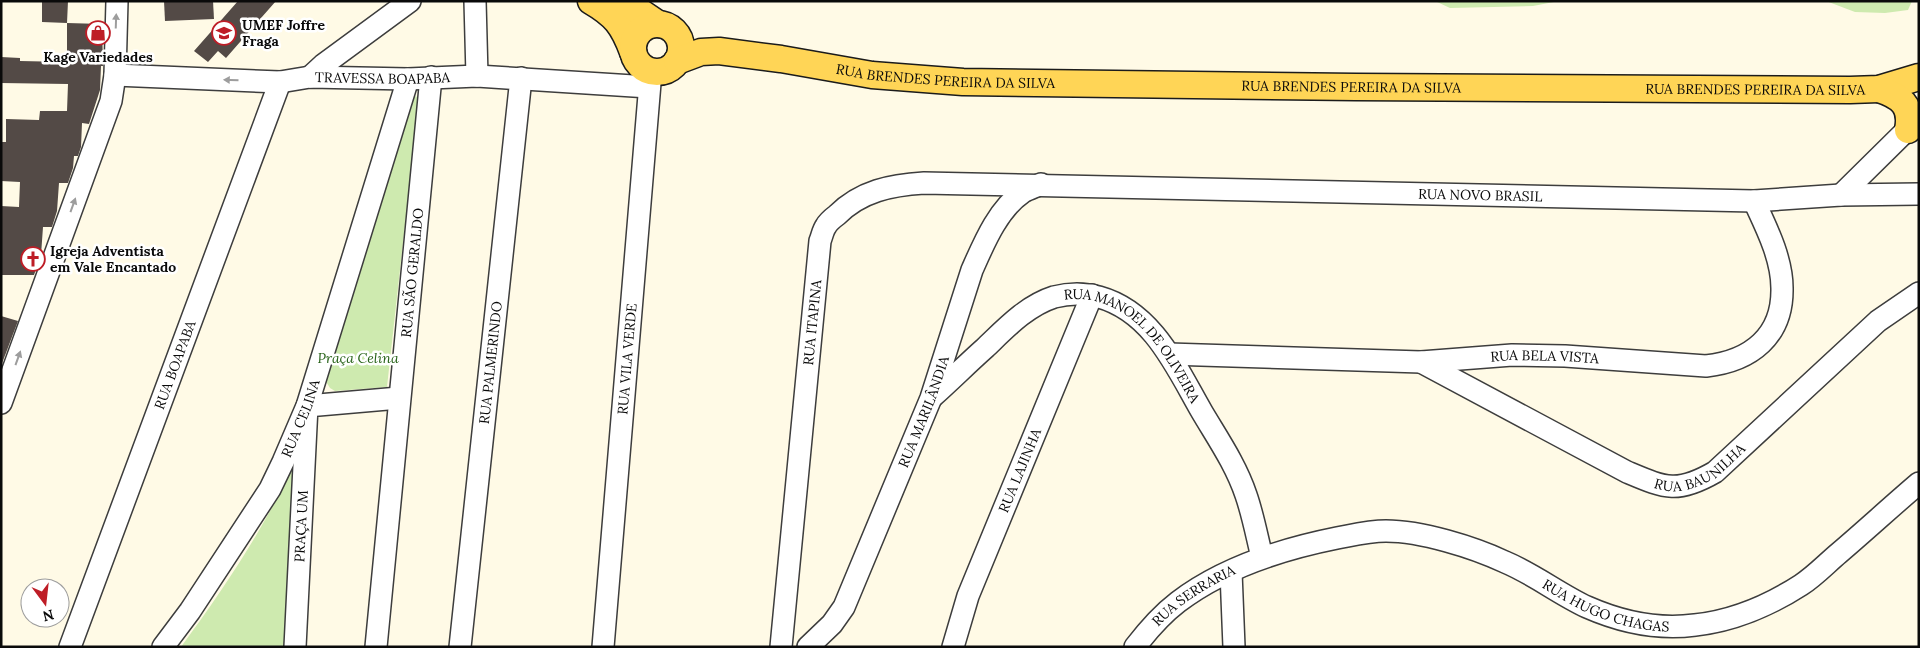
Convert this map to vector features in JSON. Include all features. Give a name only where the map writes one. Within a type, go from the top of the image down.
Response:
[{"type":"main road","points":[[591,1],[618,20],[628,37],[633,52],[636,60],[650,79],[670,68],[677,61],[681,52],[681,42],[677,33],[664,25],[648,25],[639,32],[634,41],[633,52]]},
{"type":"main road","name":"RUA BRENDES PEREIRA DA SILVA","points":[[624,1],[664,25],[713,37],[781,60]]},
{"type":"main road","name":"RUA BRENDES PEREIRA DA SILVA","points":[[677,61],[710,51],[781,60],[872,75],[963,82],[1366,87],[1879,89],[1919,77]]},
{"type":"main road","points":[[1879,89],[1897,96],[1904,102],[1910,120],[1914,124]]},
{"type":"street","points":[[3,392],[111,101],[115,75],[117,1]]},
{"type":"street","points":[[376,26],[397,1]]},
{"type":"street","points":[[310,77],[323,64],[410,1]]},
{"type":"street","points":[[477,5],[477,76]]},
{"type":"street","name":"TRAVESSA BOAPABA","points":[[115,75],[280,82],[310,77],[408,79],[477,76],[650,79]]},
{"type":"street","name":"RUA SÃO GERALDO","points":[[376,647],[431,77]]},
{"type":"street","name":"RUA PALMERINDO","points":[[460,647],[521,78]]},
{"type":"street","name":"RUA CELINA","points":[[164,647],[190,611],[270,488],[307,406],[408,79]]},
{"type":"street","name":"RUA VILA VERDE","points":[[603,647],[650,79]]},
{"type":"street","name":"RUA BOAPABA","points":[[70,647],[280,82]]},
{"type":"street","points":[[1841,195],[1914,124]]},
{"type":"street","name":"RUA ITAPINA","points":[[781,647],[820,241],[826,226],[841,210],[858,198],[876,190],[898,185],[924,182],[1041,184]]},
{"type":"street","name":"RUA NOVO BRASIL","points":[[1041,184],[1754,201],[1841,195],[1919,194]]},
{"type":"street","name":"RUA MARILÂNDIA","points":[[808,647],[832,624],[844,607],[932,398],[972,270],[980,252],[992,229],[1012,202],[1023,192],[1041,184]]},
{"type":"street","name":"RUA BELA VISTA","points":[[1169,354],[1421,362],[1512,355],[1565,356],[1706,366],[1724,364],[1743,357],[1759,346],[1772,331],[1780,310],[1782,287],[1778,262],[1754,201]]},
{"type":"street","name":"RUA BAUNILHA","points":[[1421,362],[1627,472],[1656,484],[1676,488],[1697,482],[1715,472],[1878,321],[1919,293]]},
{"type":"street","name":"RUA MANOEL DE OLIVEIRA","points":[[932,398],[1016,319],[1035,306],[1054,297],[1073,294],[1092,295],[1111,300],[1140,318],[1169,354],[1236,471],[1246,495],[1262,558]]},
{"type":"street","name":"RUA LAJINHA","points":[[953,647],[968,596],[1092,295]]},
{"type":"street","points":[[307,406],[399,398]]},
{"type":"street","name":"PRAÇA UM","points":[[295,647],[307,406]]},
{"type":"street","name":"RUA HUGO CHAGAS","points":[[1262,558],[1316,542],[1360,533],[1386,531],[1411,534],[1454,543],[1506,562],[1585,606],[1607,615],[1634,623],[1664,627],[1696,625],[1741,614],[1772,602],[1803,584],[1919,483]]},
{"type":"street","name":"RUA SERRARIA","points":[[1135,647],[1152,626],[1178,602],[1203,586],[1262,558]]},
{"type":"street","points":[[1231,572],[1234,647]]},
{"type":"green space","points":[[1435,1],[1559,1],[1533,6],[1450,8]]},
{"type":"green space","points":[[1826,1],[1912,1],[1908,10],[1885,13],[1855,12]]},
{"type":"green space","name":"Praça Celina","points":[[413,95],[417,97],[418,107],[387,387],[335,391],[330,388],[325,380]]},
{"type":"green space","points":[[294,467],[287,629],[283,647],[181,647],[254,540],[290,471]]},
{"type":"building","points":[[42,1],[68,1],[67,23],[42,22]]},
{"type":"building","points":[[164,1],[213,1],[214,19],[165,21]]},
{"type":"building","points":[[238,1],[276,1],[226,58],[218,51],[208,62],[194,51]]},
{"type":"building","points":[[67,23],[102,24],[103,66],[101,66],[100,90],[89,124],[82,123],[81,147],[78,156],[74,156],[73,168],[68,183],[59,183],[57,211],[52,227],[43,227],[41,255],[34,275],[1,275],[1,206],[19,207],[20,182],[1,181],[1,142],[6,142],[6,119],[39,120],[40,111],[67,111],[68,84],[1,83],[1,57],[20,58],[20,61],[67,62]]},
{"type":"building","points":[[1,316],[18,321],[1,366]]},
{"type":"place","name":"Kage Variedades","points":[[98,33]]},
{"type":"place","name":"UMEF Joffre Fraga","points":[[224,33]]},
{"type":"place","name":"Igreja Adventista em Vale Encantado","points":[[33,259]]}]
